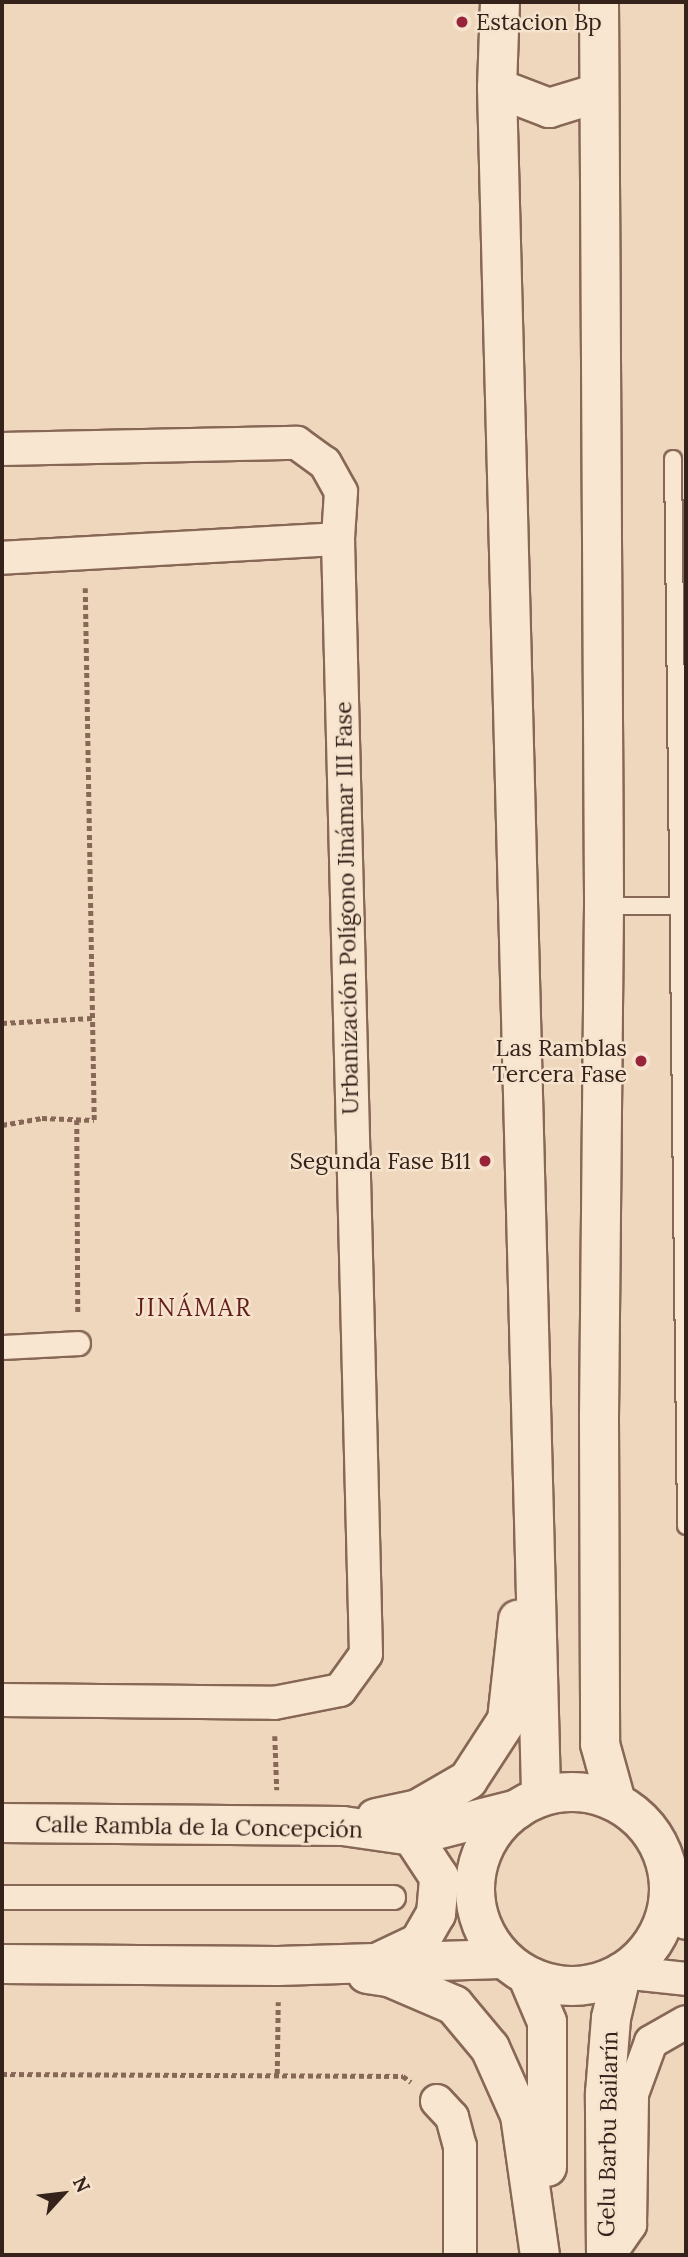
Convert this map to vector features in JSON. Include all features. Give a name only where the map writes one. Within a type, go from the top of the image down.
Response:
[{"type":"street","points":[[500,2],[497,88],[534,1488],[530,1803]]},
{"type":"street","points":[[599,2],[604,906],[599,1403],[600,1744],[615,1798]]},
{"type":"street","points":[[497,88],[549,108],[598,93]]},
{"type":"street","name":"Urbanización Polígono Jinámar III Fase","points":[[2,449],[297,443],[325,463],[341,492],[338,539],[366,1654],[340,1690],[274,1703],[2,1700]]},
{"type":"street","points":[[2,558],[338,539]]},
{"type":"street","points":[[2,1346],[78,1343]]},
{"type":"street","points":[[343,1826],[418,1809],[468,1780],[507,1720],[534,1488]]},
{"type":"street","points":[[2,1964],[376,1963],[516,1968],[558,1984],[593,1986],[622,1972],[652,1948],[666,1922],[668,1888],[662,1854],[642,1822],[615,1798],[583,1790],[530,1803],[479,1857],[473,1889],[482,1922],[516,1968],[547,2022],[546,2255]]},
{"type":"street","name":"Calle Rambla de la Concepción","points":[[2,1823],[343,1826],[412,1836],[530,1803]]},
{"type":"street","points":[[376,1963],[419,1942],[436,1914],[439,1877],[412,1836]]},
{"type":"street","points":[[668,1888],[686,1923]]},
{"type":"street","points":[[2,1896],[393,1897]]},
{"type":"street","points":[[313,1965],[389,1977],[454,2005],[490,2048],[520,2115],[540,2255]]},
{"type":"street","points":[[622,1972],[686,1979]]},
{"type":"street","name":"Gelu Barbu Bailarín","points":[[608,2255],[605,2092],[611,2018],[622,1972]]},
{"type":"street","points":[[608,2255],[630,2225],[632,2094],[651,2042],[686,2022]]},
{"type":"street","points":[[437,2101],[452,2117],[460,2146],[460,2255]]},
{"type":"lane","points":[[673,460],[686,1526]]},
{"type":"lane","points":[[604,906],[679,906]]},
{"type":"path","points":[[2,1125],[41,1118],[94,1120],[85,553]]},
{"type":"path","points":[[2,1023],[92,1018]]},
{"type":"path","points":[[77,1120],[78,1343]]},
{"type":"path","points":[[2,2074],[403,2076],[437,2101]]},
{"type":"place","name":"Estacion Bp","points":[[462,22]]},
{"type":"place","name":"Las Ramblas Tercera Fase","points":[[641,1061]]},
{"type":"place","name":"Segunda Fase B11","points":[[485,1161]]},
{"type":"district","name":"JINÁMAR","points":[[194,1308]]}]
